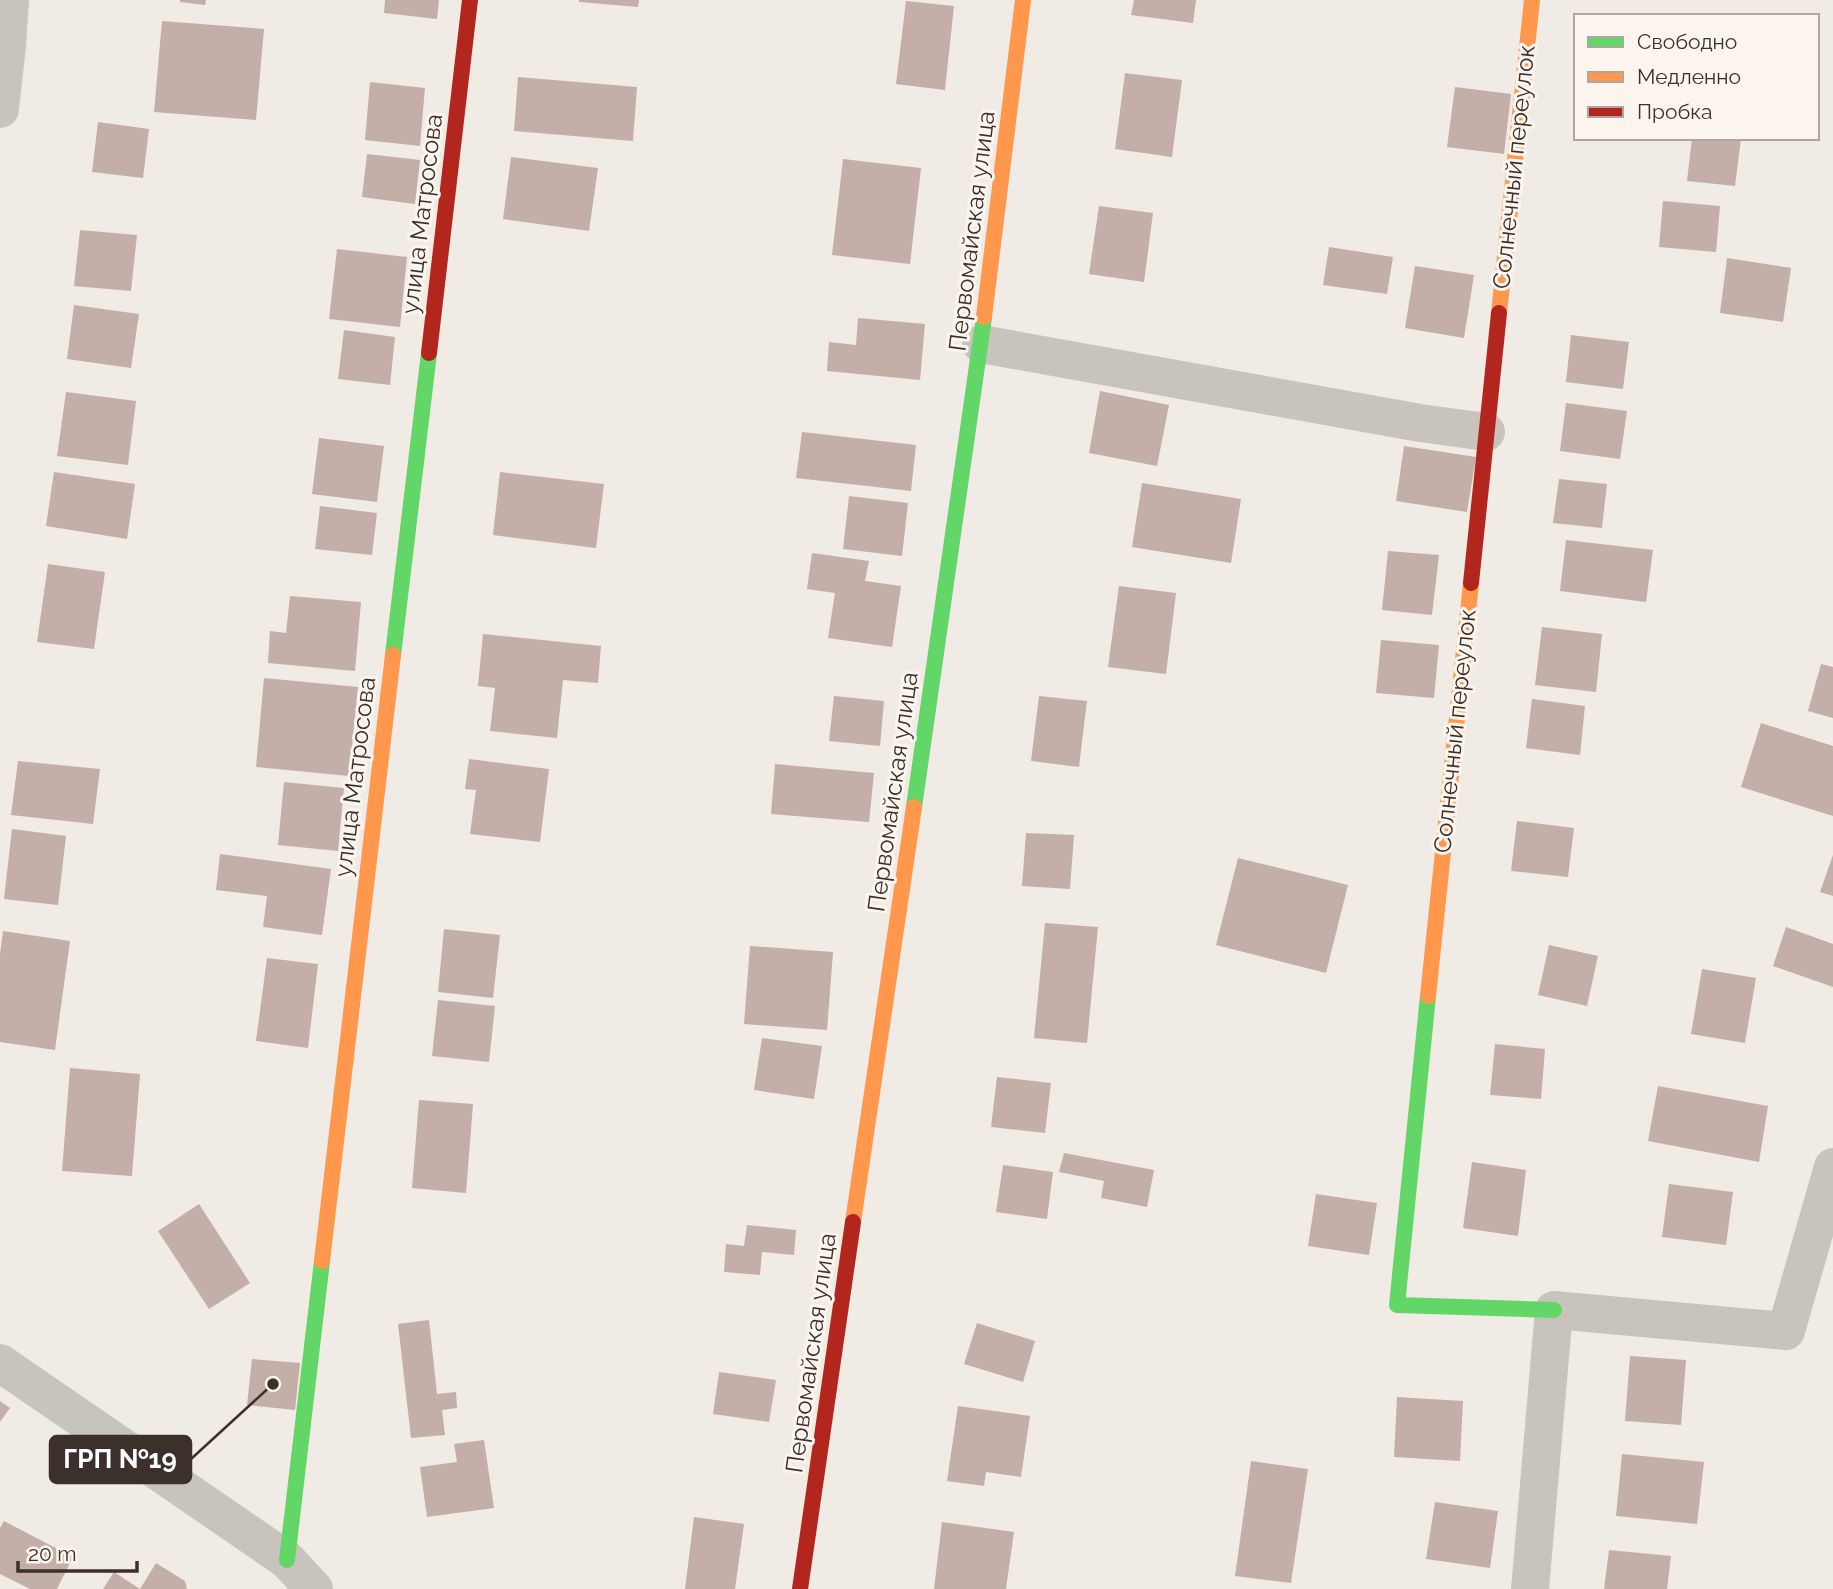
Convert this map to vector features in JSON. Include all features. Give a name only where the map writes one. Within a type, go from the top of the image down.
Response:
[{"type":"street","points":[[0,109],[10,0]]},
{"type":"street","name":"улица Матросова","points":[[286,1560],[470,0]]},
{"type":"street","name":"Первомайская улица","points":[[800,1589],[981,344],[1023,0]]},
{"type":"street","name":"Солнечный переулок","points":[[1532,0],[1397,1305],[1554,1310],[1786,1331],[1833,1167]]},
{"type":"street","points":[[981,344],[1420,423],[1486,432]]},
{"type":"street","points":[[1530,1589],[1554,1310]]},
{"type":"street","points":[[0,1363],[286,1560],[314,1589]]},
{"type":"building","points":[[180,0],[206,0],[205,5]]},
{"type":"building","points":[[385,0],[439,0],[437,19],[384,13]]},
{"type":"building","points":[[579,0],[639,0],[638,7]]},
{"type":"building","points":[[1134,0],[1196,0],[1193,23],[1131,15]]},
{"type":"building","points":[[906,1],[954,6],[945,90],[896,84]]},
{"type":"building","points":[[162,21],[264,29],[256,120],[154,112]]},
{"type":"building","points":[[1125,73],[1182,80],[1172,157],[1115,149]]},
{"type":"building","points":[[518,77],[637,87],[633,141],[514,131]]},
{"type":"building","points":[[370,82],[425,88],[420,146],[365,140]]},
{"type":"building","points":[[1455,87],[1511,94],[1504,154],[1447,147]]},
{"type":"building","points":[[98,122],[149,129],[143,178],[92,172]]},
{"type":"building","points":[[1692,140],[1741,140],[1735,186],[1687,181]]},
{"type":"building","points":[[367,154],[420,160],[415,204],[362,197]]},
{"type":"building","points":[[511,157],[598,168],[589,231],[503,219]]},
{"type":"building","points":[[843,159],[921,168],[910,264],[832,255]]},
{"type":"building","points":[[1663,201],[1720,206],[1716,252],[1659,247]]},
{"type":"building","points":[[1099,206],[1153,213],[1144,282],[1089,274]]},
{"type":"building","points":[[80,230],[137,235],[131,291],[74,286]]},
{"type":"building","points":[[1329,247],[1393,257],[1387,294],[1323,285]]},
{"type":"building","points":[[337,249],[407,257],[400,327],[329,319]]},
{"type":"building","points":[[1727,258],[1791,268],[1783,322],[1720,313]]},
{"type":"building","points":[[1415,266],[1474,275],[1464,338],[1405,328]]},
{"type":"building","points":[[74,305],[139,314],[131,368],[67,359]]},
{"type":"building","points":[[858,318],[925,324],[920,380],[827,371],[829,342],[856,345]]},
{"type":"building","points":[[344,330],[395,337],[390,385],[338,379]]},
{"type":"building","points":[[1571,335],[1629,342],[1623,389],[1566,382]]},
{"type":"building","points":[[1100,391],[1169,405],[1157,466],[1089,453]]},
{"type":"building","points":[[66,392],[136,401],[128,465],[57,456]]},
{"type":"building","points":[[1566,403],[1627,411],[1620,459],[1560,451]]},
{"type":"building","points":[[802,432],[916,445],[911,491],[796,478]]},
{"type":"building","points":[[319,438],[384,446],[377,502],[312,494]]},
{"type":"building","points":[[1404,446],[1476,457],[1467,512],[1396,501]]},
{"type":"building","points":[[54,472],[135,484],[127,539],[46,526]]},
{"type":"building","points":[[500,472],[604,484],[596,548],[493,535]]},
{"type":"building","points":[[1559,479],[1607,484],[1602,528],[1553,523]]},
{"type":"building","points":[[1142,483],[1241,499],[1231,563],[1132,547]]},
{"type":"building","points":[[849,496],[908,503],[902,556],[843,549]]},
{"type":"building","points":[[320,506],[377,513],[372,555],[315,549]]},
{"type":"building","points":[[1566,540],[1653,550],[1646,602],[1560,591]]},
{"type":"building","points":[[1388,551],[1439,555],[1432,615],[1382,610]]},
{"type":"building","points":[[812,553],[869,561],[865,581],[901,586],[892,647],[828,638],[835,593],[807,589]]},
{"type":"building","points":[[48,564],[105,572],[94,649],[37,642]]},
{"type":"building","points":[[1119,586],[1176,593],[1166,674],[1108,667]]},
{"type":"building","points":[[290,596],[361,602],[355,671],[268,663],[270,631],[286,633]]},
{"type":"building","points":[[1542,627],[1602,634],[1596,692],[1535,685]]},
{"type":"building","points":[[483,634],[601,646],[598,683],[563,680],[557,738],[490,731],[495,688],[478,686]]},
{"type":"building","points":[[1381,640],[1439,645],[1434,698],[1376,693]]},
{"type":"building","points":[[1821,664],[1833,667],[1833,718],[1808,711]]},
{"type":"building","points":[[264,678],[358,687],[349,776],[256,767]]},
{"type":"building","points":[[834,696],[884,701],[880,746],[829,741]]},
{"type":"building","points":[[1039,696],[1087,701],[1079,767],[1031,761]]},
{"type":"building","points":[[1532,699],[1585,706],[1580,755],[1526,748]]},
{"type":"building","points":[[1761,723],[1833,746],[1833,816],[1741,787]]},
{"type":"building","points":[[469,759],[549,769],[540,842],[470,834],[476,790],[465,789]]},
{"type":"building","points":[[18,761],[100,769],[93,824],[11,815]]},
{"type":"building","points":[[775,764],[874,773],[869,822],[771,814]]},
{"type":"building","points":[[284,782],[344,788],[338,851],[278,845]]},
{"type":"building","points":[[1517,821],[1574,828],[1568,877],[1511,871]]},
{"type":"building","points":[[12,829],[66,836],[58,905],[4,899]]},
{"type":"building","points":[[1026,833],[1074,835],[1070,889],[1022,886]]},
{"type":"building","points":[[220,854],[331,869],[322,935],[263,927],[267,896],[216,890]]},
{"type":"building","points":[[1833,855],[1833,896],[1820,892]]},
{"type":"building","points":[[1238,858],[1348,885],[1326,973],[1216,945]]},
{"type":"building","points":[[1045,923],[1098,927],[1087,1043],[1034,1038]]},
{"type":"building","points":[[1786,927],[1833,944],[1833,987],[1773,966]]},
{"type":"building","points":[[444,929],[500,935],[493,998],[438,992]]},
{"type":"building","points":[[3,931],[70,941],[55,1050],[0,1042],[0,954]]},
{"type":"building","points":[[1549,945],[1598,956],[1587,1006],[1538,995]]},
{"type":"building","points":[[750,946],[833,952],[827,1030],[744,1024]]},
{"type":"building","points":[[267,958],[318,964],[308,1048],[256,1041]]},
{"type":"building","points":[[1702,969],[1756,978],[1745,1043],[1691,1034]]},
{"type":"building","points":[[438,1000],[495,1006],[489,1062],[432,1056]]},
{"type":"building","points":[[762,1038],[822,1046],[814,1099],[754,1090]]},
{"type":"building","points":[[1495,1044],[1545,1049],[1541,1099],[1490,1095]]},
{"type":"building","points":[[70,1068],[140,1074],[132,1176],[62,1171]]},
{"type":"building","points":[[997,1077],[1051,1083],[1045,1133],[991,1127]]},
{"type":"building","points":[[1658,1086],[1768,1106],[1759,1162],[1648,1141]]},
{"type":"building","points":[[419,1100],[473,1104],[466,1193],[412,1188]]},
{"type":"building","points":[[1064,1153],[1154,1170],[1147,1207],[1101,1198],[1104,1181],[1059,1172]]},
{"type":"building","points":[[1472,1162],[1526,1170],[1518,1236],[1463,1228]]},
{"type":"building","points":[[1003,1165],[1053,1172],[1047,1219],[996,1212]]},
{"type":"building","points":[[1669,1184],[1733,1192],[1726,1245],[1662,1237]]},
{"type":"building","points":[[1316,1194],[1377,1203],[1369,1255],[1308,1246]]},
{"type":"building","points":[[199,1204],[250,1283],[209,1309],[158,1231]]},
{"type":"building","points":[[747,1225],[796,1230],[794,1255],[762,1252],[760,1275],[724,1272],[726,1244],[744,1246]]},
{"type":"building","points":[[429,1320],[437,1394],[456,1392],[457,1408],[442,1410],[445,1435],[411,1438],[398,1324]]},
{"type":"building","points":[[977,1323],[1035,1341],[1023,1382],[964,1364]]},
{"type":"building","points":[[1630,1356],[1686,1360],[1681,1425],[1625,1421]]},
{"type":"building","points":[[252,1359],[300,1363],[295,1410],[247,1405]]},
{"type":"building","points":[[719,1372],[776,1380],[769,1422],[713,1414]]},
{"type":"building","points":[[1397,1397],[1463,1401],[1460,1461],[1394,1457]]},
{"type":"building","points":[[0,1401],[10,1408],[0,1422]]},
{"type":"building","points":[[958,1406],[1030,1416],[1021,1477],[986,1472],[984,1486],[947,1481]]},
{"type":"building","points":[[484,1440],[494,1508],[427,1517],[420,1467],[457,1462],[454,1444]]},
{"type":"building","points":[[1622,1454],[1704,1462],[1697,1524],[1616,1516]]},
{"type":"building","points":[[1251,1461],[1308,1469],[1291,1583],[1235,1576]]},
{"type":"building","points":[[1435,1502],[1498,1511],[1490,1568],[1426,1559]]},
{"type":"building","points":[[694,1517],[744,1524],[735,1589],[685,1589]]},
{"type":"building","points":[[4,1521],[73,1557],[57,1589],[30,1589],[0,1574],[0,1528]]},
{"type":"building","points":[[942,1522],[1014,1532],[1006,1589],[934,1589]]},
{"type":"building","points":[[1609,1550],[1671,1556],[1667,1589],[1604,1589]]},
{"type":"building","points":[[156,1563],[185,1581],[187,1589],[140,1589]]},
{"type":"building","points":[[114,1572],[140,1589],[103,1589]]},
{"type":"traffic: fast","points":[[914,807],[984,317]]},
{"type":"traffic: fast","points":[[393,655],[429,353]]},
{"type":"traffic: fast","points":[[1428,996],[1397,1305],[1554,1310]]},
{"type":"traffic: fast","points":[[287,1560],[322,1261]]},
{"type":"traffic: slow","points":[[984,317],[1023,0]]},
{"type":"traffic: slow","points":[[1499,313],[1532,0]]},
{"type":"traffic: slow","points":[[1428,996],[1471,583]]},
{"type":"traffic: slow","points":[[322,1261],[393,655]]},
{"type":"traffic: slow","points":[[853,1222],[914,807]]},
{"type":"traffic: jam","points":[[429,353],[470,0]]},
{"type":"traffic: jam","points":[[1471,583],[1499,313]]},
{"type":"traffic: jam","points":[[800,1589],[853,1222]]},
{"type":"place","name":"ГРП №19","points":[[273,1384]]}]
